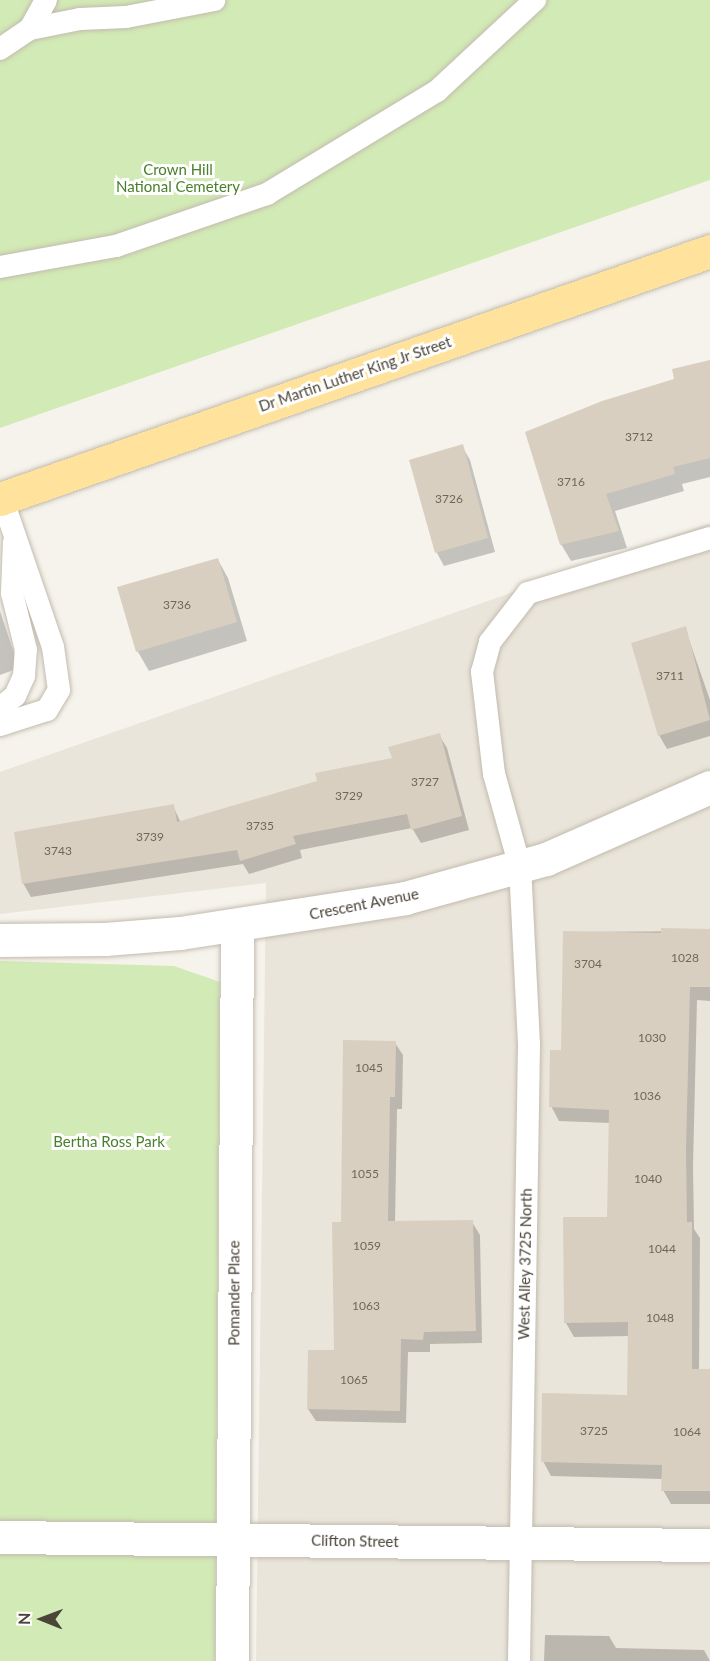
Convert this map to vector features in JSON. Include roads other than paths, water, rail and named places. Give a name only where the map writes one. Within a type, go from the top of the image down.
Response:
[{"type":"main road","name":"Dr Martin Luther King Jr Street","points":[[1,499],[710,251]]},
{"type":"street","name":"Crescent Avenue","points":[[0,940],[105,939],[237,926],[405,898],[520,867],[613,833],[710,787]]},
{"type":"street","name":"Pomander Place","points":[[232,1661],[237,926]]},
{"type":"street","name":"Clifton Street","points":[[0,1537],[710,1545]]},
{"type":"lane","points":[[30,29],[46,0]]},
{"type":"lane","points":[[0,49],[30,29],[80,19],[126,17],[214,0]]},
{"type":"lane","points":[[0,267],[116,246],[267,194],[437,91],[536,0]]},
{"type":"lane","points":[[0,725],[47,710],[59,690],[53,647],[1,499]]},
{"type":"lane","points":[[0,708],[15,696],[24,676],[27,650],[12,592],[15,535]]},
{"type":"lane","name":"West Alley 3725 North","points":[[519,1661],[519,1543],[529,1044],[520,867],[494,774],[483,700],[482,672],[490,642],[528,593],[710,538]]},
{"type":"park label","name":"Crown Hill National Cemetery","points":[[178,178]]},
{"type":"park label","name":"Bertha Ross Park","points":[[109,1142]]}]
